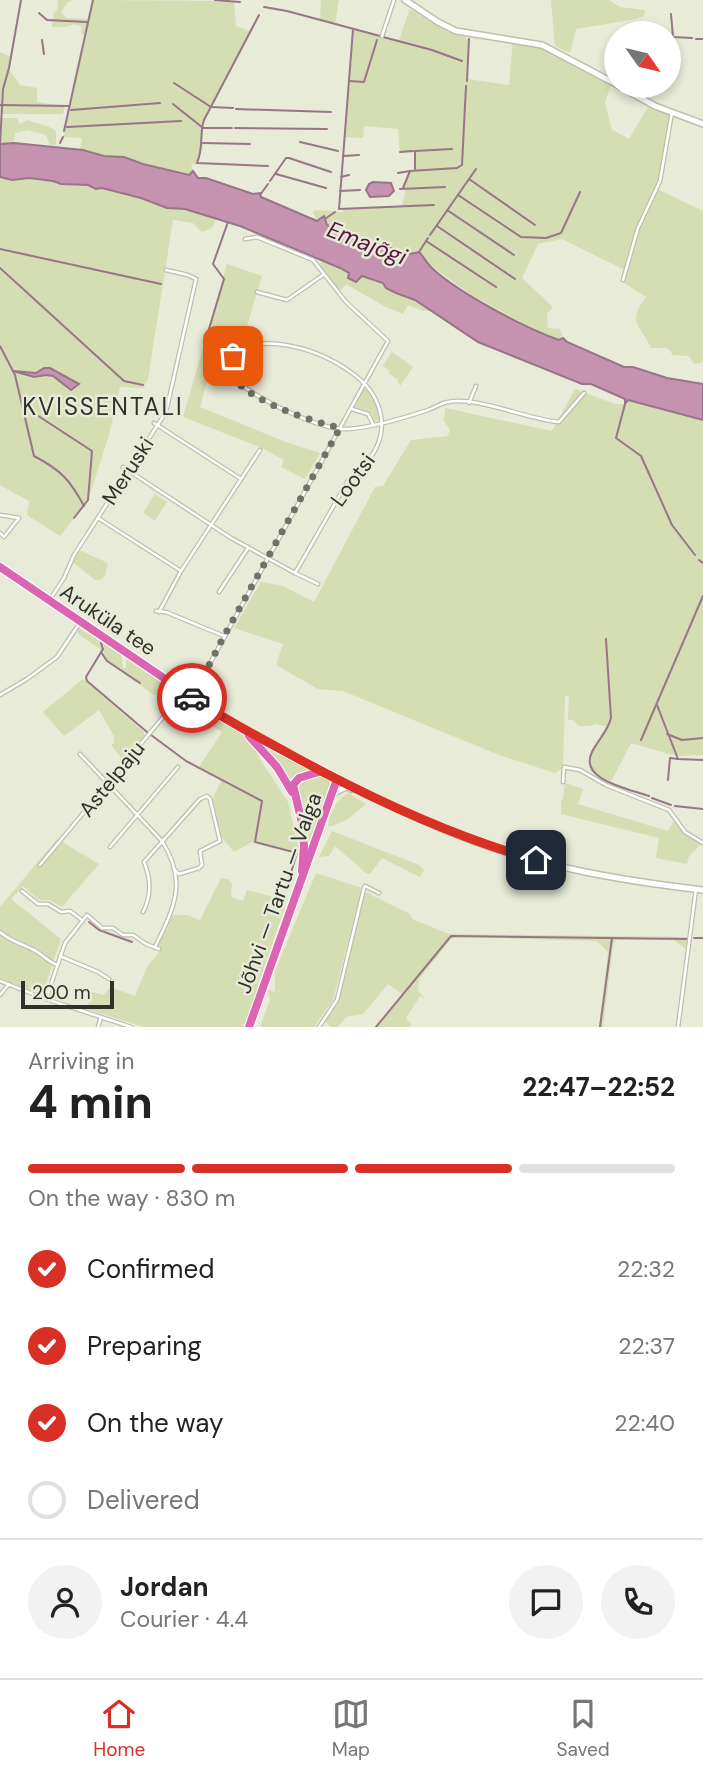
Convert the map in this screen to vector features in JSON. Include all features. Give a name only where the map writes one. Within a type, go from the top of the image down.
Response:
[{"type":"highway","name":"Aruküla tee","points":[[0,569],[187,695]]},
{"type":"highway","name":"Jõhvi — Tartu — Valga","points":[[187,695],[227,720],[337,779],[250,1024]]},
{"type":"highway","points":[[227,720],[250,737],[270,757],[286,781],[299,810]]},
{"type":"highway","points":[[295,899],[303,858],[299,810],[293,785],[299,778],[322,771]]},
{"type":"main road","points":[[405,0],[456,31],[542,45],[604,78]]},
{"type":"main road","points":[[644,98],[703,124]]},
{"type":"main road","points":[[337,779],[475,842],[597,875],[700,890]]},
{"type":"main road","points":[[334,793],[345,787],[376,799]]},
{"type":"street","points":[[382,36],[394,0]]},
{"type":"street","points":[[623,280],[638,228],[660,181],[672,112]]},
{"type":"street","points":[[245,239],[257,237],[283,246],[313,260],[323,275],[287,300],[257,292]]},
{"type":"street","name":"Meruski","points":[[49,601],[132,460],[167,409],[195,279],[166,270]]},
{"type":"street","name":"Astelpaju","points":[[40,865],[107,783],[187,695],[224,636],[388,341],[352,308],[323,275]]},
{"type":"street","points":[[382,422],[375,395],[365,383],[329,359],[291,346],[249,344],[233,356],[230,367],[232,374],[236,381],[246,388],[299,416],[340,428],[351,429],[382,422],[426,411],[448,402],[515,411],[559,422],[583,393]]},
{"type":"street","points":[[469,403],[476,386]]},
{"type":"street","points":[[351,409],[368,414],[373,424]]},
{"type":"street","name":"Lootsi","points":[[295,573],[348,481],[372,456],[380,438],[382,422]]},
{"type":"street","points":[[156,424],[240,479]]},
{"type":"street","points":[[224,636],[166,612],[158,612],[181,571],[260,450]]},
{"type":"street","points":[[123,467],[266,559],[317,584]]},
{"type":"street","points":[[0,515],[19,518],[4,537],[0,533]]},
{"type":"street","points":[[97,518],[181,571]]},
{"type":"street","points":[[219,592],[248,548]]},
{"type":"street","points":[[0,695],[27,680],[57,657],[80,622]]},
{"type":"street","points":[[46,999],[65,943],[87,915],[102,928],[113,928],[123,935],[133,935],[157,948],[176,901],[175,870],[162,841],[80,754]]},
{"type":"street","points":[[110,847],[178,767]]},
{"type":"street","points":[[563,782],[565,767],[580,770],[606,785],[669,810],[685,832],[703,843]]},
{"type":"street","points":[[143,912],[150,888],[150,875],[144,862],[201,799],[207,796],[221,837],[217,844],[203,848],[200,854],[202,864],[199,868],[179,874],[175,870]]},
{"type":"street","points":[[319,1027],[337,1000],[364,888],[369,887],[379,893]]},
{"type":"street","points":[[678,1027],[700,890]]},
{"type":"street","points":[[22,891],[38,904],[51,905],[61,912],[71,911],[82,920]]},
{"type":"street","points":[[0,932],[12,942],[32,949],[57,965]]},
{"type":"street","points":[[60,956],[109,979]]},
{"type":"street","points":[[0,981],[131,1027]]},
{"type":"street","points":[[0,995],[9,985]]},
{"type":"street","points":[[98,1027],[101,1017]]},
{"type":"green space","points":[[58,0],[73,0],[68,2],[61,12],[67,18],[88,19],[93,0],[234,1],[236,26],[250,31],[204,120],[201,129],[203,148],[196,165],[191,164],[193,171],[189,175],[114,155],[104,156],[80,150],[82,138],[63,137],[85,36],[81,33],[82,27],[74,24],[52,27]]},
{"type":"green space","points":[[321,0],[339,0],[335,24],[320,20]]},
{"type":"green space","points":[[551,0],[609,0],[620,7],[645,10],[644,16],[636,19],[604,21],[604,24],[576,29],[570,53],[555,46]]},
{"type":"green space","points":[[410,9],[446,31],[469,39],[467,79],[509,85],[513,39],[530,42],[604,78],[604,98],[607,98],[605,103],[612,130],[629,139],[650,103],[672,112],[657,189],[703,211],[703,362],[694,364],[689,356],[672,355],[666,348],[651,348],[636,319],[646,297],[624,283],[625,270],[562,239],[538,244],[522,278],[553,307],[547,314],[548,328],[560,329],[562,335],[559,340],[537,331],[470,294],[415,254],[348,235],[317,221],[313,212],[315,210],[343,212],[343,209],[402,206],[406,189],[403,188],[410,171],[415,171],[415,151],[400,152],[398,129],[364,126],[363,138],[344,137],[353,29],[399,40]]},
{"type":"green space","points":[[0,52],[11,57],[9,69],[20,85],[37,88],[37,102],[65,106],[63,114],[0,114]]},
{"type":"green space","points":[[0,118],[18,118],[20,124],[27,120],[49,127],[56,131],[56,145],[50,145],[46,135],[27,130],[15,133],[14,143],[0,144]]},
{"type":"green space","points":[[0,177],[88,185],[216,219],[212,228],[202,232],[193,223],[173,220],[148,379],[143,388],[120,387],[109,435],[88,500],[60,536],[27,515],[29,501],[0,485]]},
{"type":"green space","points":[[325,261],[349,273],[349,276],[372,279],[394,288],[434,311],[424,311],[408,305],[403,314],[346,284],[339,292],[318,264]]},
{"type":"green space","points":[[227,264],[262,276],[245,333],[222,326],[200,407],[320,453],[305,479],[281,467],[284,460],[260,447],[183,417]]},
{"type":"green space","points":[[392,352],[413,367],[400,386],[397,379],[383,366]]},
{"type":"green space","points":[[364,388],[368,388],[376,403],[379,420],[374,421],[372,414],[355,406]]},
{"type":"green space","points":[[575,389],[615,404],[625,404],[628,400],[703,420],[703,755],[676,756],[631,743],[611,782],[590,770],[591,754],[606,726],[579,726],[573,720],[568,720],[569,696],[565,696],[563,768],[555,773],[499,755],[343,691],[318,689],[276,665],[283,644],[234,628],[261,582],[283,586],[314,602],[375,487],[383,486],[411,440],[448,436],[450,430],[444,421],[445,408],[552,431]]},
{"type":"green space","points":[[155,494],[167,502],[155,521],[143,513]]},
{"type":"green space","points":[[79,550],[108,563],[105,576],[101,580],[95,580],[73,562]]},
{"type":"green space","points":[[79,628],[121,654],[123,668],[126,668],[128,658],[176,691],[178,696],[165,708],[166,700],[161,694],[154,695],[107,662],[103,651],[77,633]]},
{"type":"green space","points":[[83,679],[144,732],[144,737],[123,760],[111,745],[114,743],[114,736],[99,710],[64,736],[43,712]]},
{"type":"green space","points":[[182,699],[213,714],[263,752],[258,756],[288,802],[300,855],[252,842],[234,852],[222,838],[212,800],[222,779],[199,767],[222,732],[179,706],[178,703]]},
{"type":"green space","points":[[264,745],[313,770],[288,780]]},
{"type":"green space","points":[[321,774],[330,778],[332,790],[307,857],[295,789],[300,780]]},
{"type":"green space","points":[[565,783],[583,789],[578,804],[668,831],[675,820],[687,835],[701,844],[689,856],[687,864],[656,858],[659,838],[561,814]]},
{"type":"green space","points":[[349,793],[366,804],[348,819],[330,827],[328,825],[335,806]]},
{"type":"green space","points":[[332,831],[419,865],[424,870],[420,877],[382,858],[370,874],[366,873],[335,846],[329,856],[319,857]]},
{"type":"green space","points":[[57,839],[99,864],[62,907],[49,900],[39,900],[23,886],[11,899],[61,939],[42,995],[0,978],[0,907]]},
{"type":"green space","points":[[316,873],[362,888],[333,1000],[314,1027],[260,1027],[270,1000],[268,990],[275,992],[275,971]]},
{"type":"green space","points":[[221,878],[228,879],[232,884],[231,897],[243,901],[247,890],[281,899],[285,907],[257,987],[261,989],[247,1027],[144,1027],[87,1009],[92,992],[104,995],[110,987],[135,996],[147,967],[162,949],[158,946],[173,915],[187,915],[200,920]]},
{"type":"green space","points":[[365,892],[410,914],[412,919],[449,934],[687,937],[686,949],[674,940],[616,940],[613,945],[603,1027],[599,1027],[608,952],[597,941],[457,937],[451,939],[419,979],[418,990],[425,999],[420,996],[406,1018],[411,1024],[410,1027],[377,1027],[403,995],[388,984],[363,1014],[346,1017],[338,1027],[331,1027],[325,1021],[336,1004]]},
{"type":"water","name":"Emajõgi","points":[[14,143],[124,157],[189,175],[193,171],[198,178],[206,178],[253,194],[260,193],[261,197],[317,221],[324,216],[327,225],[348,235],[410,254],[419,252],[433,269],[459,289],[529,327],[559,340],[563,338],[624,367],[703,384],[703,420],[628,400],[625,404],[625,399],[591,384],[582,384],[478,342],[415,300],[386,288],[383,283],[362,276],[356,282],[348,278],[349,273],[340,268],[240,226],[88,185],[0,177],[0,144]]},
{"type":"water","points":[[373,182],[391,183],[394,191],[389,196],[370,197],[366,190]]},
{"type":"water","points":[[50,368],[79,384],[71,390],[53,376],[34,377],[13,371],[36,373]]},
{"type":"waterway","points":[[0,144],[3,89],[21,0]]},
{"type":"waterway","points":[[64,131],[93,0]]},
{"type":"waterway","points":[[215,0],[240,2]]},
{"type":"waterway","points":[[264,7],[380,36]]},
{"type":"waterway","points":[[39,13],[47,20],[87,22]]},
{"type":"waterway","points":[[671,14],[673,37],[692,38]]},
{"type":"waterway","points":[[259,15],[204,120],[197,163],[268,166]]},
{"type":"waterway","points":[[386,28],[383,37],[462,61]]},
{"type":"waterway","name":"Emajõgi","points":[[353,29],[339,209],[434,205]]},
{"type":"waterway","points":[[467,81],[469,39]]},
{"type":"waterway","points":[[696,39],[703,39]]},
{"type":"waterway","points":[[42,40],[44,54]]},
{"type":"waterway","points":[[349,81],[364,82],[377,40]]},
{"type":"waterway","points":[[174,83],[211,107],[233,108]]},
{"type":"waterway","points":[[403,188],[410,171],[457,168],[462,165],[466,86]]},
{"type":"waterway","points":[[71,110],[160,103]]},
{"type":"waterway","points":[[173,104],[203,128],[232,128]]},
{"type":"waterway","points":[[0,105],[69,106]]},
{"type":"waterway","points":[[236,109],[331,112]]},
{"type":"waterway","points":[[67,127],[181,121]]},
{"type":"waterway","points":[[235,128],[327,129]]},
{"type":"waterway","points":[[60,143],[63,137]]},
{"type":"waterway","points":[[300,142],[338,151]]},
{"type":"waterway","points":[[203,143],[250,144]]},
{"type":"waterway","points":[[415,169],[415,151],[452,149]]},
{"type":"waterway","points":[[400,152],[413,151]]},
{"type":"waterway","points":[[343,156],[359,155]]},
{"type":"waterway","points":[[270,181],[286,158],[331,172]]},
{"type":"waterway","points":[[430,235],[476,169]]},
{"type":"waterway","points":[[398,173],[410,171]]},
{"type":"waterway","points":[[276,174],[326,188]]},
{"type":"waterway","points":[[341,177],[349,175]]},
{"type":"waterway","points":[[469,179],[535,225]]},
{"type":"waterway","points":[[260,195],[268,184]]},
{"type":"waterway","points":[[400,189],[445,187]]},
{"type":"waterway","points":[[340,191],[360,190]]},
{"type":"waterway","points":[[458,195],[521,237],[546,238],[561,233],[580,192]]},
{"type":"waterway","points":[[447,210],[514,255]]},
{"type":"waterway","name":"Emajõgi","points":[[325,219],[335,212]]},
{"type":"waterway","points":[[209,329],[224,279],[213,264],[228,222]]},
{"type":"waterway","points":[[437,226],[515,279]]},
{"type":"waterway","name":"Emajõgi","points":[[419,252],[428,238]]},
{"type":"waterway","points":[[426,241],[496,287]]},
{"type":"waterway","points":[[0,249],[161,284]]},
{"type":"waterway","points":[[0,268],[124,381],[143,385]]},
{"type":"waterway","points":[[0,346],[15,375],[34,456],[64,476],[84,506]]},
{"type":"waterway","points":[[625,404],[616,438],[641,456],[672,525],[695,555]]},
{"type":"waterway","points":[[23,406],[92,451],[88,500],[74,518]]},
{"type":"waterway","points":[[699,560],[703,563]]},
{"type":"waterway","points":[[641,740],[703,596]]},
{"type":"waterway","points":[[606,639],[611,718],[592,752],[592,770],[608,782],[649,796]]},
{"type":"waterway","points":[[101,643],[103,649],[86,677],[87,681],[147,732]]},
{"type":"waterway","points":[[101,652],[107,661],[140,683]]},
{"type":"waterway","points":[[657,705],[678,759],[703,760]]},
{"type":"waterway","points":[[667,734],[682,740],[703,738]]},
{"type":"waterway","points":[[151,735],[186,761],[262,801],[255,842],[297,853],[288,882]]},
{"type":"waterway","points":[[668,780],[670,758],[678,759]]},
{"type":"waterway","points":[[652,798],[671,805]]},
{"type":"waterway","points":[[675,806],[703,809]]},
{"type":"waterway","points":[[89,922],[99,930],[132,942]]},
{"type":"waterway","points":[[376,1027],[451,936],[687,939]]},
{"type":"waterway","points":[[600,1027],[612,938]]},
{"type":"waterway","points":[[694,938],[703,938]]},
{"type":"way so far","points":[[192,698],[340,428],[299,416],[246,388],[236,381],[232,374],[230,367],[233,356]]},
{"type":"district","name":"KVISSENTALI","points":[[103,407]]},
{"type":"route","points":[[192,698],[251,734],[405,813],[475,842],[536,860]]}]
